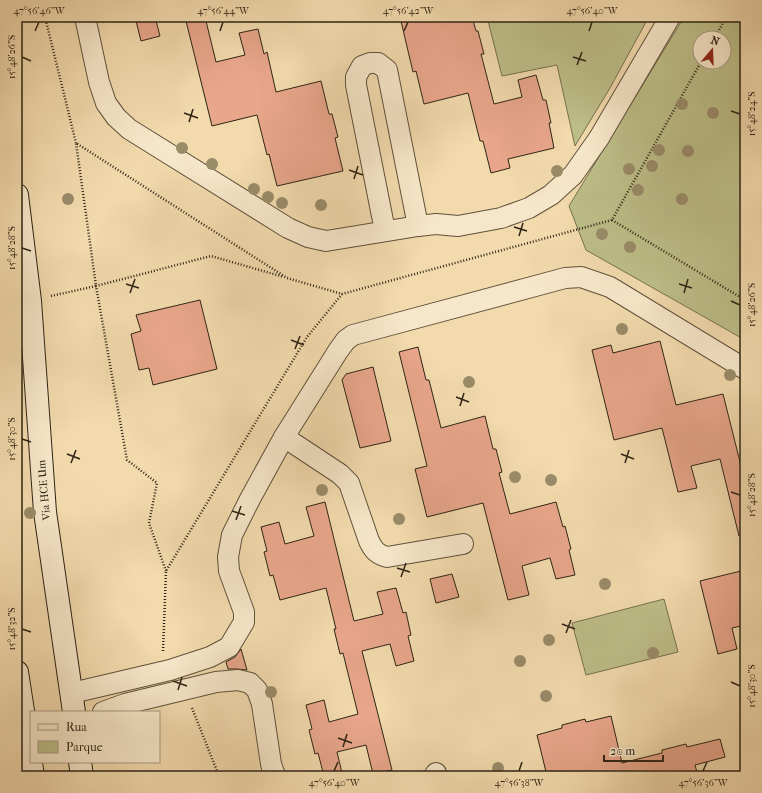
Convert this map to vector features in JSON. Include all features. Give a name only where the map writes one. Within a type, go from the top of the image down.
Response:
[{"type":"main road","name":"Via HCE Um","points":[[17,195],[22,288],[30,301],[46,512],[73,702]]},
{"type":"main road","points":[[17,330],[24,343],[39,433]]},
{"type":"main road","points":[[17,672],[30,756]]},
{"type":"main road","points":[[31,763],[33,776]]},
{"type":"main road","points":[[80,763],[82,776]]},
{"type":"street","points":[[85,17],[99,82],[106,103],[116,117],[129,129],[288,228],[308,237],[326,241],[418,226],[436,224],[458,226],[500,218],[528,208],[551,195],[573,175],[598,138],[670,17]]},
{"type":"street","points":[[385,231],[356,76],[362,66],[370,62],[378,63],[387,70],[418,226]]},
{"type":"street","points":[[73,702],[210,657],[229,646],[244,622],[244,612],[229,571],[229,547],[232,535],[284,437],[338,351],[346,340],[353,335],[565,278],[581,277],[610,287],[745,369]]},
{"type":"street","points":[[284,437],[340,474],[349,483],[369,541],[373,549],[378,554],[387,557],[462,544]]},
{"type":"street","points":[[210,657],[216,682]]},
{"type":"street","points":[[106,711],[125,704],[216,682],[238,680],[250,683],[257,690],[262,704],[271,764],[276,776]]},
{"type":"path","points":[[45,17],[76,142]]},
{"type":"path","points":[[719,30],[726,17]]},
{"type":"path","points":[[612,220],[745,300]]},
{"type":"path","points":[[163,654],[166,571],[149,523],[157,483],[127,460],[96,286],[211,256],[287,278]]},
{"type":"path","points":[[166,571],[307,337],[342,294]]},
{"type":"path","points":[[190,704],[219,776]]},
{"type":"green space","points":[[487,17],[646,17],[646,22],[610,88],[575,146],[557,65],[502,76]]},
{"type":"green space","points":[[684,17],[745,17],[745,340],[586,250],[569,206]]},
{"type":"green space","points":[[664,599],[678,652],[586,675],[572,623]]},
{"type":"building","points":[[135,17],[155,17],[160,36],[141,41]]},
{"type":"building","points":[[185,17],[205,17],[216,62],[245,55],[239,33],[258,29],[264,54],[267,52],[276,92],[321,81],[329,114],[332,114],[338,137],[335,138],[343,171],[277,186],[269,154],[267,155],[257,115],[212,126]]},
{"type":"building","points":[[400,17],[472,17],[476,31],[478,31],[484,54],[481,54],[494,104],[522,97],[518,80],[536,75],[543,100],[546,100],[554,148],[508,159],[510,168],[491,173],[483,141],[480,141],[468,93],[424,104],[416,71],[413,72]]},
{"type":"building","points":[[200,300],[217,369],[153,385],[149,368],[139,370],[131,334],[141,331],[136,315]]},
{"type":"building","points":[[660,341],[676,405],[723,394],[745,482],[745,536],[739,536],[720,459],[691,466],[697,488],[678,492],[662,428],[614,440],[592,350],[611,345],[613,353]]},
{"type":"building","points":[[418,347],[426,380],[429,380],[441,428],[485,416],[493,449],[496,449],[502,472],[499,473],[510,514],[556,502],[563,527],[565,526],[571,549],[569,550],[575,575],[556,579],[550,558],[522,566],[529,595],[508,600],[483,503],[427,517],[415,469],[427,466],[399,352]]},
{"type":"building","points":[[373,367],[391,441],[360,448],[342,380],[346,374]]},
{"type":"building","points":[[325,502],[354,621],[383,614],[377,592],[396,588],[403,613],[406,612],[411,635],[408,636],[414,661],[396,666],[390,644],[362,651],[392,770],[373,774],[366,745],[337,752],[342,773],[324,776],[318,753],[315,754],[309,730],[312,729],[306,705],[324,700],[329,722],[358,714],[343,653],[340,654],[334,629],[336,629],[326,588],[280,600],[273,575],[270,576],[264,552],[267,551],[261,527],[279,522],[285,544],[314,536],[306,507]]},
{"type":"building","points":[[745,570],[745,625],[732,628],[737,649],[718,654],[700,581]]},
{"type":"building","points":[[452,574],[459,597],[436,603],[430,579]]},
{"type":"building","points":[[241,649],[247,670],[228,669],[226,662],[235,657]]},
{"type":"building","points":[[611,716],[622,763],[662,753],[662,750],[686,744],[687,747],[720,739],[725,757],[695,765],[698,776],[666,776],[665,772],[651,776],[547,776],[537,735],[562,728],[562,725],[585,719],[586,722]]}]
